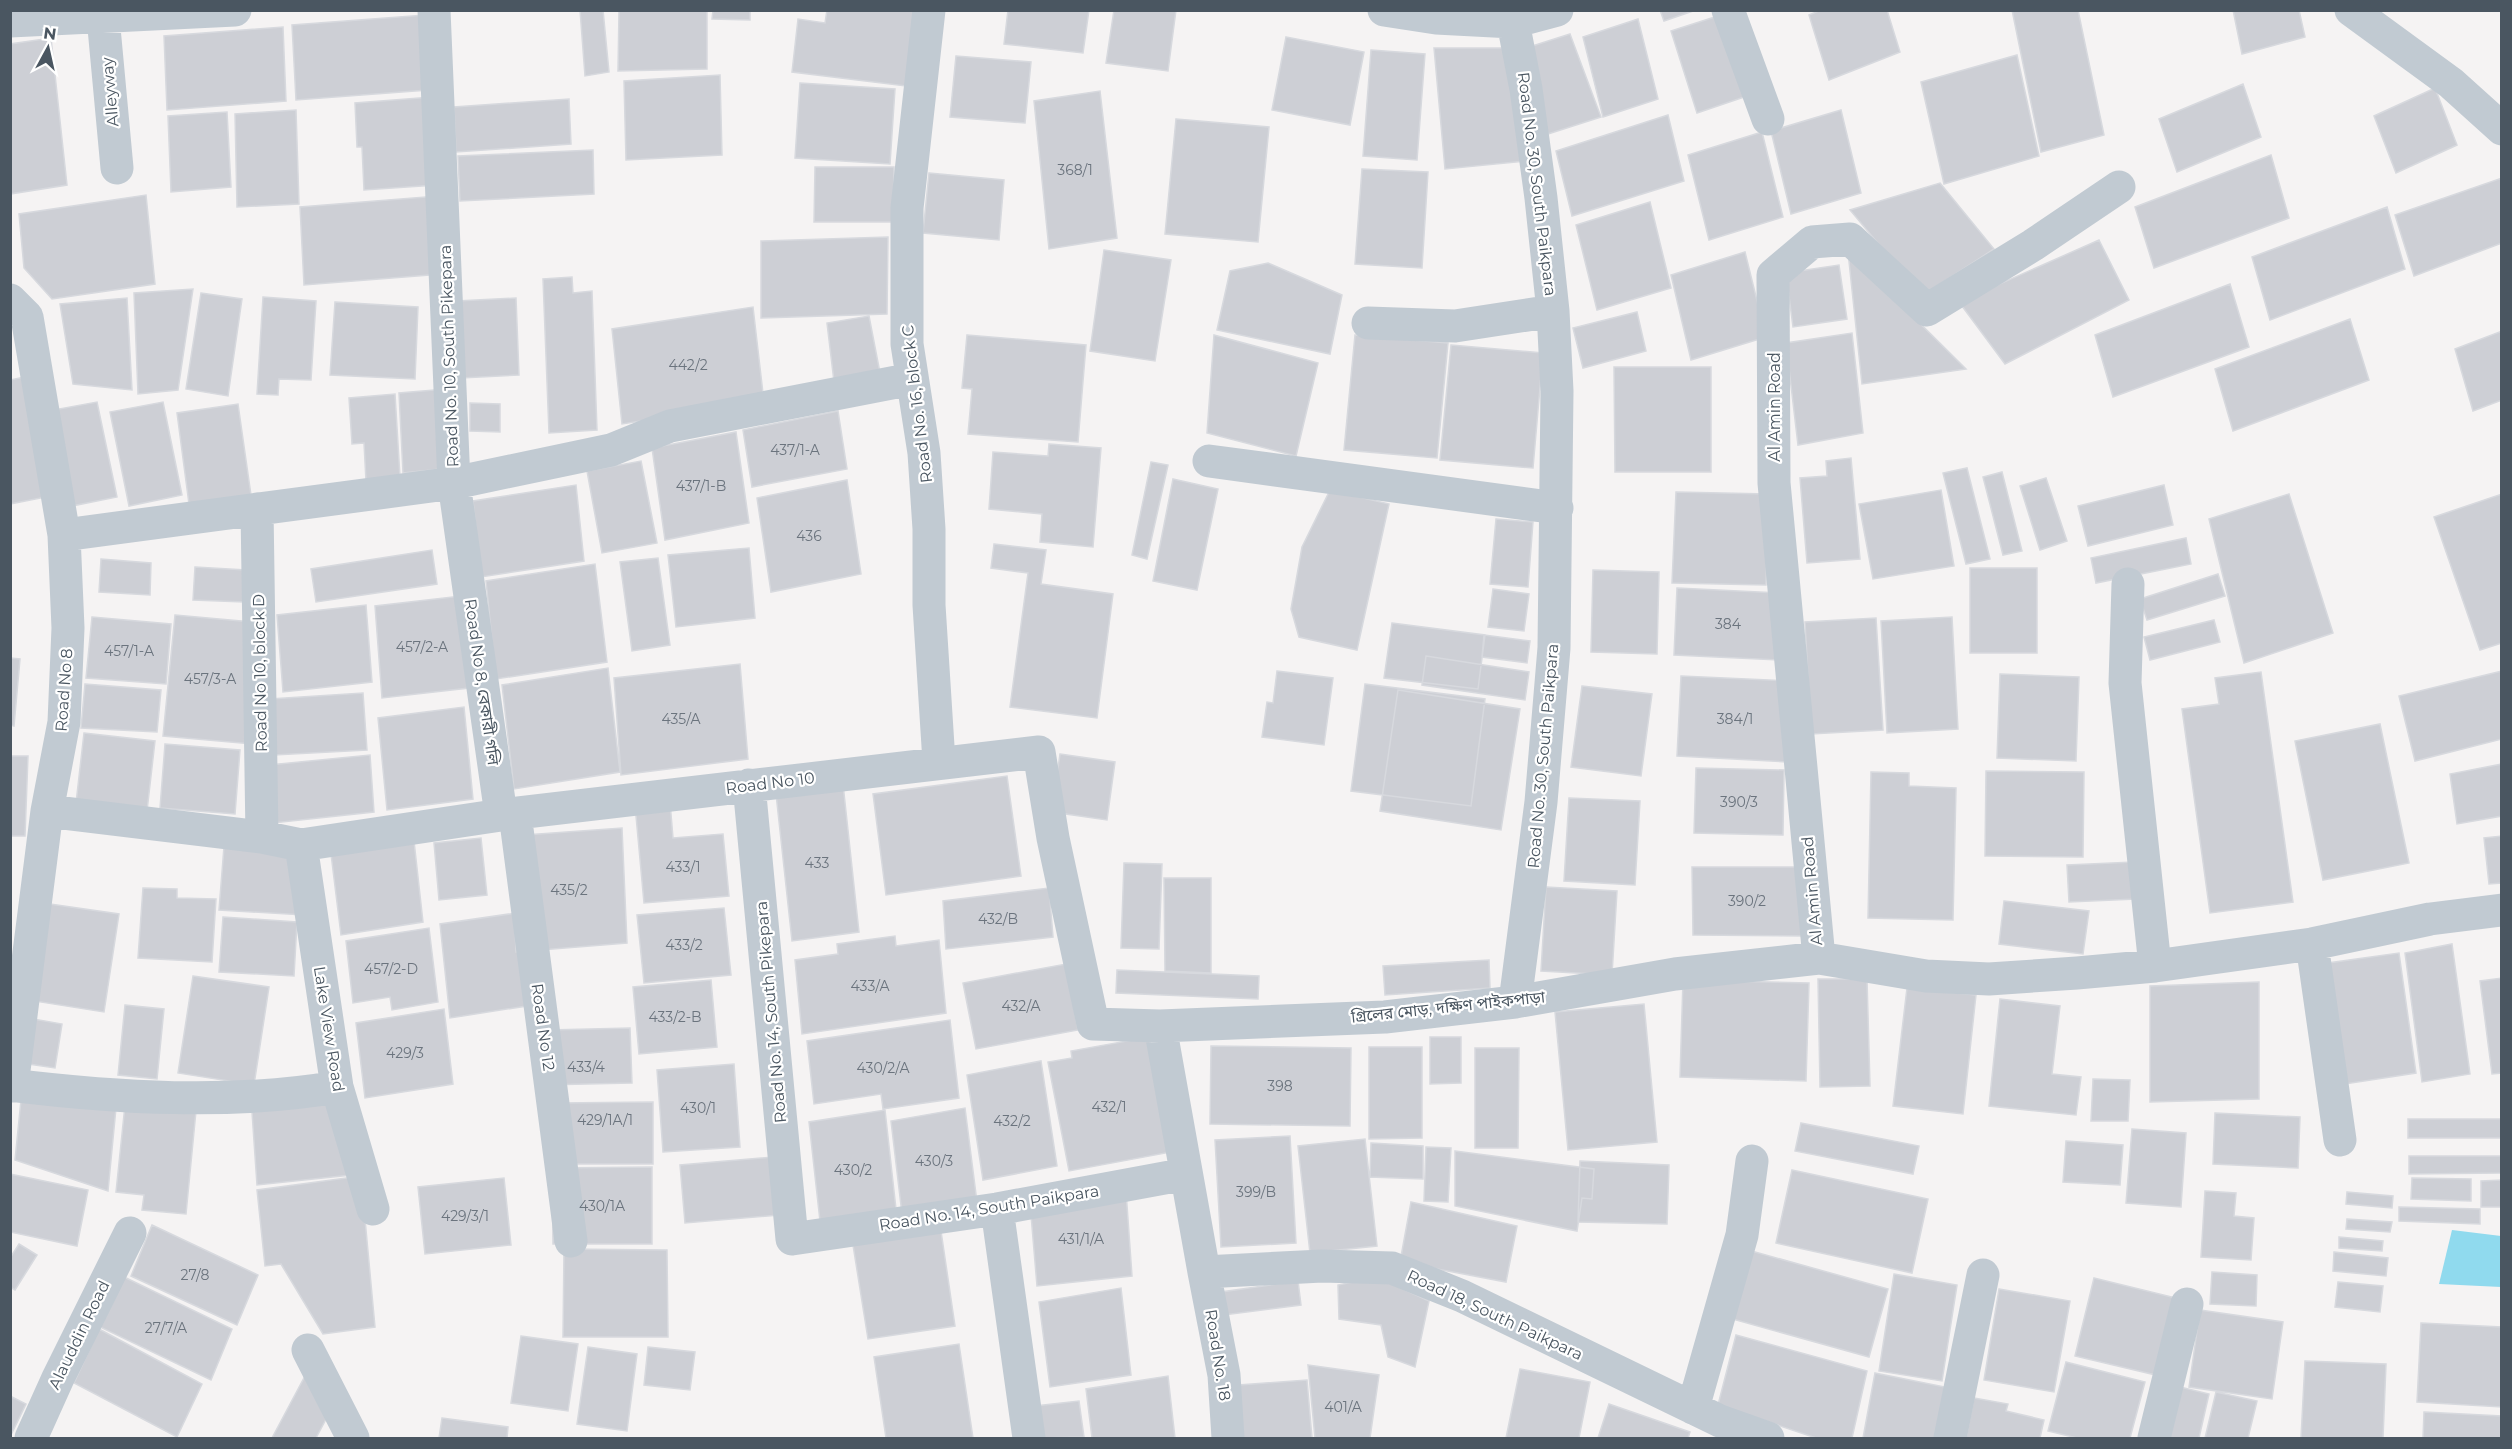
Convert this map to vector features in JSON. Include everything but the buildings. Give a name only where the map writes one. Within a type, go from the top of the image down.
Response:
[{"type":"street","points":[[10,21],[235,10]]},
{"type":"street","name":"Road No. 10, South Pikepara","points":[[434,10],[454,483],[611,450],[670,426],[912,379]]},
{"type":"street","name":"Road No. 16, block C","points":[[928,10],[907,208],[907,344],[924,453],[930,529],[929,605],[939,762]]},
{"type":"street","points":[[1384,10],[1436,18],[1510,16],[1557,10]]},
{"type":"street","points":[[1728,10],[1768,119]]},
{"type":"street","points":[[2351,10],[2451,83],[2502,129]]},
{"type":"street","name":"Road No. 30, South Paikpara","points":[[1510,16],[1535,149],[1553,311],[1557,391],[1554,648],[1541,802],[1515,1002]]},
{"type":"street","name":"Alleyway","points":[[103,17],[117,168]]},
{"type":"street","name":"Al Amin Road","points":[[1819,958],[1774,483],[1773,275],[1812,242],[1850,238],[1927,310],[2033,245],[2119,187]]},
{"type":"street","name":"Road No 8","points":[[10,300],[27,317],[64,535],[68,628],[64,722],[47,811],[11,1085]]},
{"type":"street","name":"Road No. 30, South Paikpara","points":[[1368,323],[1455,326],[1553,311]]},
{"type":"street","points":[[1209,461],[1557,508]]},
{"type":"street","points":[[64,535],[454,483]]},
{"type":"street","name":"Road No 8, বেকারী গলি","points":[[454,483],[508,814]]},
{"type":"street","name":"Road No 10, block D","points":[[257,509],[262,837]]},
{"type":"street","points":[[2128,584],[2125,684],[2155,966]]},
{"type":"street","name":"গ্রিলের মোড়, দক্ষিণ পাইকপাড়া","points":[[1039,752],[1053,838],[1093,1024],[1160,1026],[1385,1017],[1515,1002],[1675,974],[1819,958],[1926,976],[1989,979],[2077,973],[2155,966],[2312,944],[2430,919],[2502,910]]},
{"type":"street","name":"Road No 10","points":[[508,814],[1039,752]]},
{"type":"street","name":"Road No. 14, South Pikepara","points":[[749,785],[792,1239]]},
{"type":"street","points":[[47,811],[262,837],[301,845],[508,814]]},
{"type":"street","name":"Road No 12","points":[[508,814],[571,1241]]},
{"type":"street","name":"Lake View Road","points":[[301,845],[337,1087],[373,1209]]},
{"type":"street","points":[[2312,944],[2340,1140]]},
{"type":"street","points":[[1160,1026],[1204,1272]]},
{"type":"street","points":[[11,1085],[133,1095],[229,1097],[306,1092],[337,1087]]},
{"type":"street","points":[[1709,1423],[1742,1235],[1752,1161]]},
{"type":"street","name":"Road No. 14, South Paikpara","points":[[792,1239],[997,1209],[1186,1174]]},
{"type":"street","points":[[997,1209],[1029,1438]]},
{"type":"street","name":"Alauddin Road","points":[[31,1438],[130,1233]]},
{"type":"street","name":"Road 18, South Paikpara","points":[[1204,1272],[1322,1266],[1392,1268],[1462,1296],[1709,1423],[1768,1438]]},
{"type":"street","name":"Road No. 18","points":[[1204,1272],[1224,1376],[1228,1438]]},
{"type":"street","points":[[1950,1438],[1983,1275]]},
{"type":"street","points":[[2154,1438],[2187,1304]]},
{"type":"street","points":[[308,1350],[353,1438]]},
{"type":"water","points":[[2452,1230],[2501,1236],[2501,1287],[2439,1284]]}]
